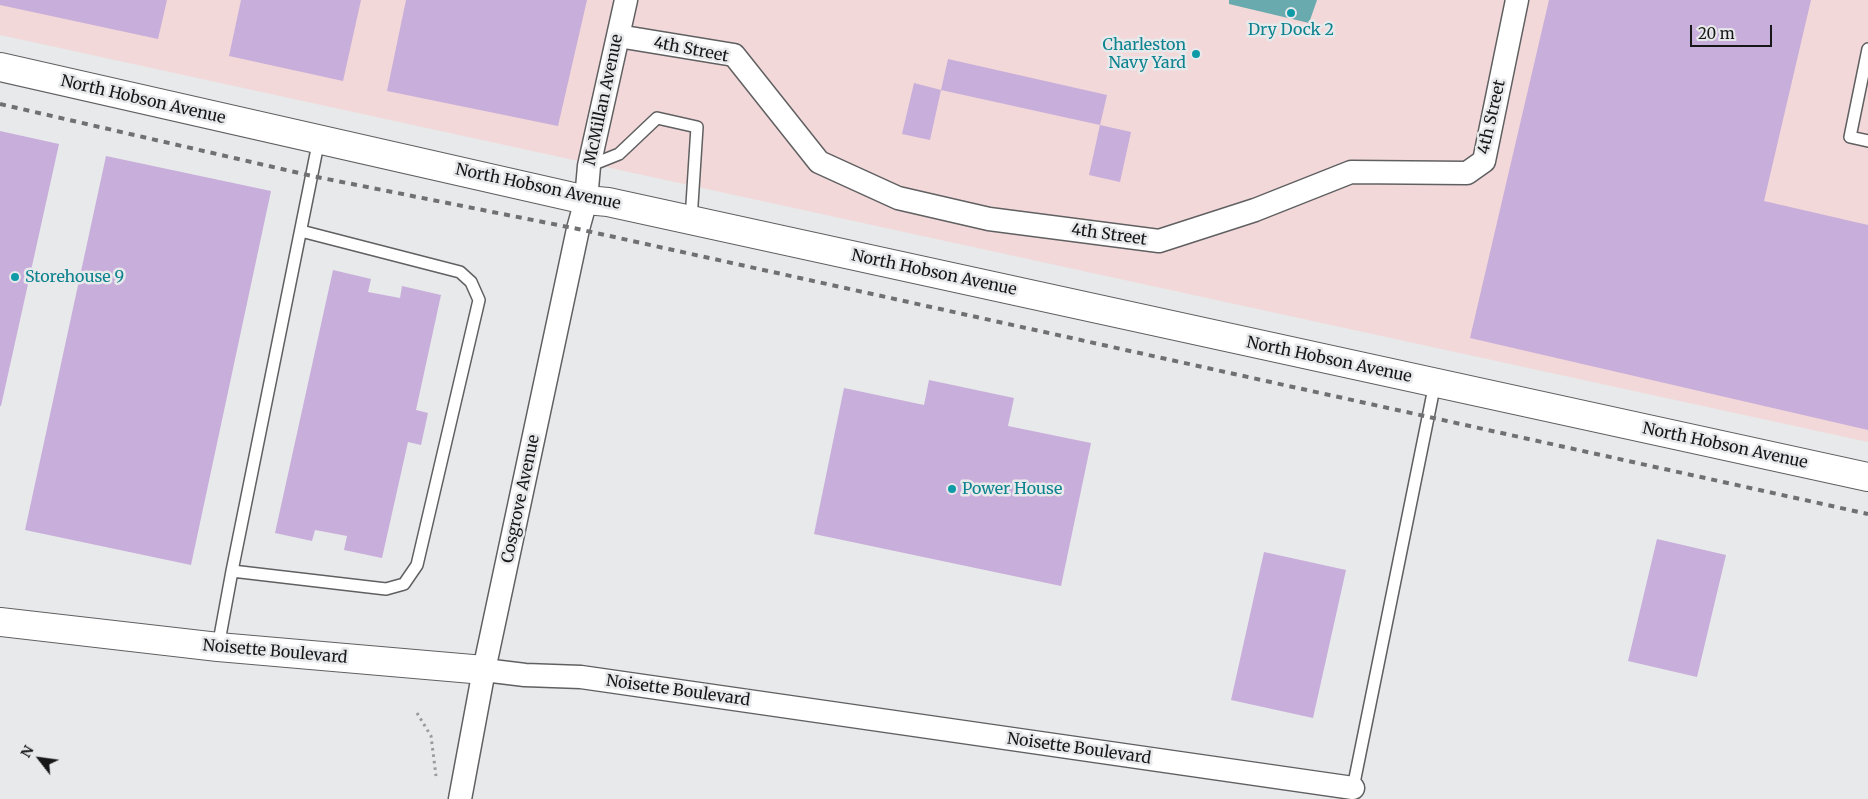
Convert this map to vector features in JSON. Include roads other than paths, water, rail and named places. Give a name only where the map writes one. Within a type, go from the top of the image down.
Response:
[{"type":"street","name":"McMillan Avenue","points":[[586,200],[589,166],[626,0]]},
{"type":"street","name":"4th Street","points":[[618,36],[734,56],[819,162],[898,198],[989,219],[1159,242],[1255,210],[1350,172],[1467,173],[1484,161],[1517,0]]},
{"type":"street","name":"North Hobson Avenue","points":[[0,67],[586,200],[608,202],[1868,477]]},
{"type":"street","name":"Cosgrove Avenue","points":[[460,799],[484,670],[578,229],[586,200]]},
{"type":"street","name":"Noisette Boulevard","points":[[0,622],[218,647],[525,675],[581,677],[1353,788]]},
{"type":"lane","points":[[1868,49],[1850,137],[1868,140]]},
{"type":"lane","points":[[589,166],[618,154],[657,118],[697,127],[691,220]]},
{"type":"lane","points":[[218,647],[319,139]]},
{"type":"lane","points":[[232,571],[386,589],[404,584],[418,565],[479,300],[471,282],[460,272],[301,231]]},
{"type":"lane","points":[[1353,788],[1435,383]]},
{"type":"water","name":"Dry Dock 2","points":[[1229,0],[1317,0],[1309,23],[1229,4]]},
{"type":"railway","points":[[0,104],[312,176],[578,229],[1868,514]]},
{"type":"place","name":"Dry Dock 2","points":[[1291,13]]},
{"type":"place","name":"Charleston Navy Yard","points":[[1196,54]]},
{"type":"place","name":"Storehouse 9","points":[[15,277]]},
{"type":"place","name":"Power House","points":[[952,489]]}]
